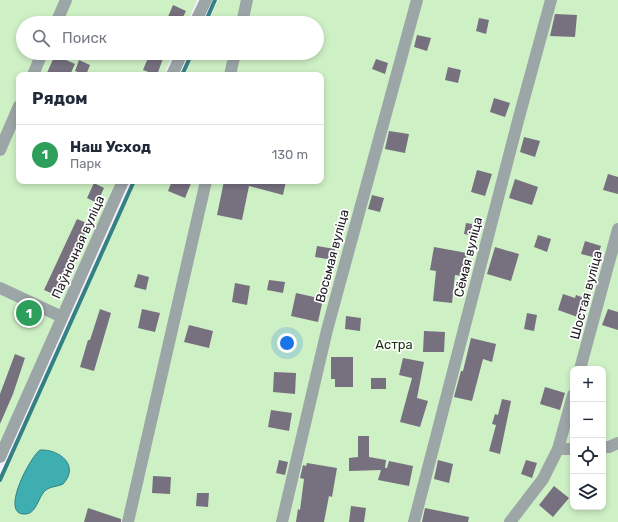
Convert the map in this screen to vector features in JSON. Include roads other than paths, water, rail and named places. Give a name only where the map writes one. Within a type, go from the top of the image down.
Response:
[{"type":"lane","points":[[59,16],[66,0]]},
{"type":"lane","points":[[198,16],[206,0]]},
{"type":"lane","points":[[244,16],[248,0]]},
{"type":"lane","name":"Восьмая вуліца","points":[[282,522],[327,330],[417,0]]},
{"type":"lane","name":"Сёмая вуліца","points":[[414,522],[519,117],[551,0]]},
{"type":"lane","points":[[34,72],[39,60]]},
{"type":"lane","points":[[173,72],[179,60]]},
{"type":"lane","points":[[231,72],[233,60]]},
{"type":"lane","points":[[0,150],[16,113]]},
{"type":"lane","name":"Паўночная вуліца","points":[[0,457],[123,184]]},
{"type":"lane","points":[[128,522],[205,184]]},
{"type":"lane","name":"Шостая вуліца","points":[[581,366],[618,229]]},
{"type":"lane","points":[[0,288],[62,317]]},
{"type":"lane","points":[[510,522],[543,479],[558,449],[571,402]]},
{"type":"lane","points":[[606,447],[618,443]]},
{"type":"lane","points":[[558,449],[570,449]]},
{"type":"water","points":[[40,450],[54,452],[61,456],[68,465],[68,477],[63,484],[46,490],[32,512],[24,514],[17,512],[15,505],[19,485],[30,463]]},
{"type":"waterway","points":[[208,16],[215,0]]},
{"type":"waterway","points":[[183,72],[189,60]]},
{"type":"waterway","points":[[0,480],[133,184]]},
{"type":"place","name":"Наш Усход","points":[[29,313]]},
{"type":"park label","name":"Астра","points":[[394,344]]}]
